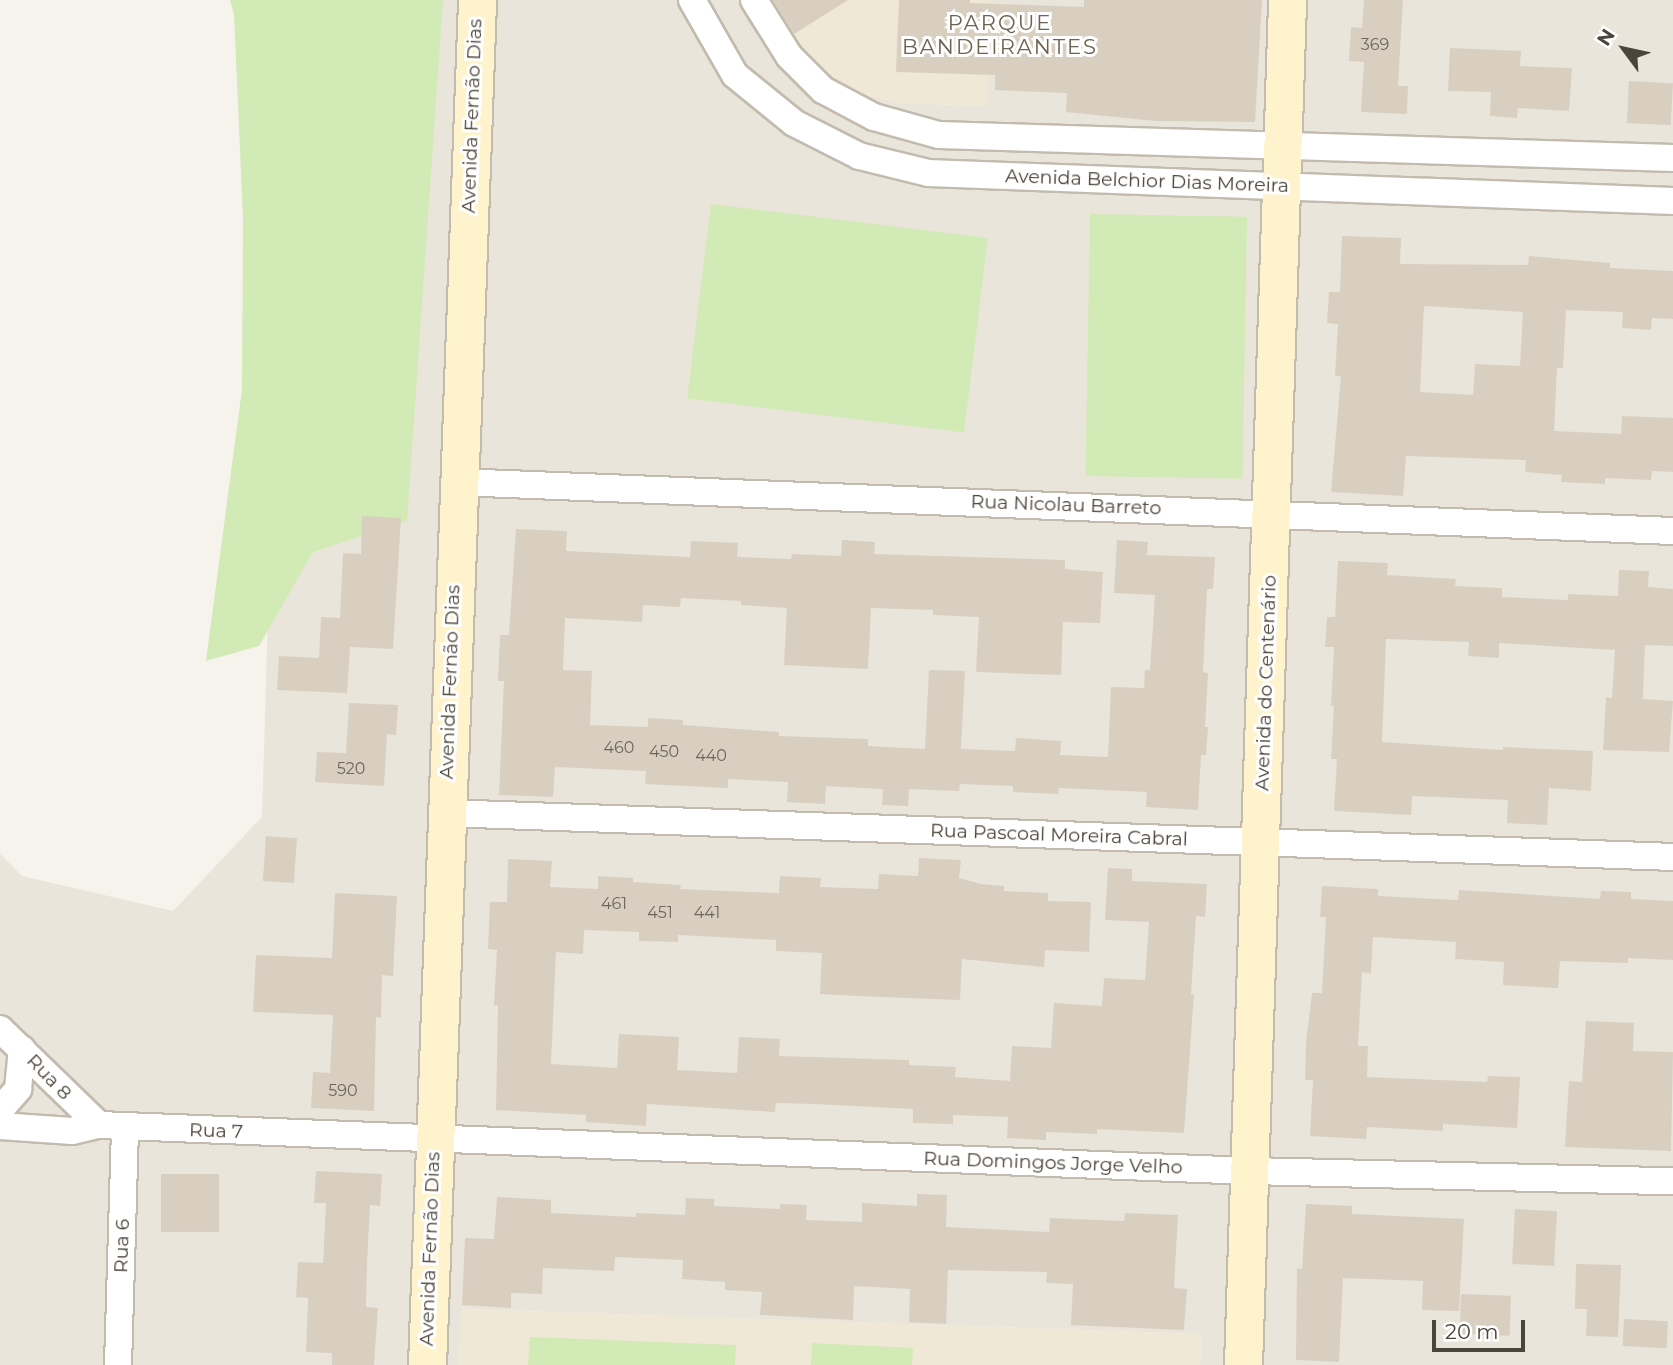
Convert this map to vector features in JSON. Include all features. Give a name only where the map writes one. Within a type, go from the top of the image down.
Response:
[{"type":"street","name":"Avenida Fernão Dias","points":[[427,1365],[433,1137],[477,0]]},
{"type":"street","name":"Avenida Belchior Dias Moreira","points":[[692,0],[735,75],[794,123],[859,156],[928,173],[1673,201]]},
{"type":"street","name":"Avenida Belchior Dias Moreira","points":[[754,0],[789,56],[823,90],[874,117],[939,135],[1283,148],[1673,158]]},
{"type":"street","name":"Avenida do Centenário","points":[[1243,1365],[1287,0]]},
{"type":"street","name":"Rua Nicolau Barreto","points":[[458,482],[1673,531]]},
{"type":"street","name":"Rua Pascoal Moreira Cabral","points":[[445,813],[1673,856]]},
{"type":"street","name":"Rua 8","points":[[0,1029],[99,1125]]},
{"type":"street","points":[[0,1110],[18,1089],[22,1071],[22,1049]]},
{"type":"street","name":"Rua 7","points":[[0,1126],[72,1131],[99,1125],[433,1137]]},
{"type":"street","name":"Rua 6","points":[[118,1365],[125,1128]]},
{"type":"street","name":"Rua Domingos Jorge Velho","points":[[433,1137],[1250,1171],[1673,1181]]},
{"type":"shaded area","points":[[286,0],[764,0],[836,80],[866,95],[903,103],[986,106],[989,0],[1673,0],[1673,1365],[1200,1365],[1201,1334],[461,1309],[459,1365],[0,1365],[0,854],[22,876],[173,911],[262,817]]},
{"type":"shaded area","points":[[764,0],[989,0],[987,106],[903,103],[866,95],[836,80],[810,60],[787,37]]},
{"type":"shaded area","points":[[461,1309],[1202,1334],[1200,1365],[459,1365]]},
{"type":"green space","points":[[230,0],[443,0],[407,521],[313,552],[259,646],[206,661],[242,389],[243,217],[234,14]]},
{"type":"green space","points":[[711,204],[988,238],[964,433],[687,399]]},
{"type":"green space","points":[[1090,214],[1247,217],[1242,479],[1085,476]]},
{"type":"green space","points":[[530,1337],[736,1345],[735,1365],[528,1365]]},
{"type":"green space","points":[[812,1343],[913,1348],[912,1365],[811,1365]]},
{"type":"building","points":[[773,0],[848,0],[794,34]]},
{"type":"building","points":[[899,0],[970,0],[970,3],[1084,7],[1084,0],[1262,0],[1255,122],[1155,121],[1066,112],[1067,93],[995,90],[995,75],[896,72]]},
{"type":"building","points":[[1364,0],[1403,0],[1398,86],[1408,86],[1407,114],[1361,112],[1364,62],[1349,61],[1351,27],[1362,28]]},
{"type":"building","points":[[1450,48],[1521,51],[1520,66],[1572,68],[1569,111],[1518,108],[1517,118],[1490,116],[1491,92],[1448,91]]},
{"type":"building","points":[[1629,81],[1673,83],[1671,125],[1627,123]]},
{"type":"building","points":[[1342,236],[1401,238],[1400,264],[1528,265],[1529,256],[1610,263],[1610,268],[1673,271],[1673,319],[1652,318],[1651,330],[1622,328],[1623,312],[1566,310],[1563,368],[1557,368],[1554,431],[1621,434],[1622,416],[1673,418],[1673,472],[1652,471],[1651,480],[1605,478],[1605,484],[1561,482],[1562,475],[1525,472],[1526,460],[1406,456],[1403,496],[1331,492],[1341,376],[1335,376],[1338,324],[1327,323],[1329,292],[1340,292]],"holes":[[[1424,306],[1523,312],[1520,366],[1475,364],[1473,395],[1420,392]]]},
{"type":"building","points":[[362,516],[401,518],[393,649],[350,647],[347,693],[277,690],[279,656],[319,658],[321,617],[340,618],[343,553],[361,554]]},
{"type":"building","points":[[516,529],[567,531],[566,551],[690,557],[691,541],[738,543],[737,557],[791,559],[792,554],[841,556],[842,540],[875,542],[874,554],[1065,560],[1065,569],[1103,572],[1100,623],[1063,622],[1061,675],[976,672],[979,617],[933,615],[933,610],[871,608],[868,669],[784,665],[787,608],[741,605],[741,601],[681,598],[680,607],[643,605],[642,622],[565,618],[563,670],[592,671],[590,725],[648,727],[648,718],[683,720],[683,725],[779,732],[779,736],[868,739],[868,746],[925,749],[929,670],[965,671],[961,749],[1015,751],[1016,738],[1061,741],[1060,755],[1108,757],[1111,687],[1144,688],[1145,670],[1150,670],[1155,595],[1114,593],[1117,540],[1148,542],[1147,555],[1215,557],[1213,589],[1207,589],[1203,672],[1208,673],[1205,727],[1208,727],[1206,755],[1201,755],[1198,810],[1146,807],[1147,792],[1059,788],[1058,794],[1013,792],[1013,786],[960,784],[959,791],[909,789],[908,806],[882,805],[883,789],[826,786],[825,804],[787,802],[788,782],[728,779],[728,788],[645,784],[646,771],[555,767],[553,797],[499,795],[504,681],[498,681],[500,635],[509,635]]},
{"type":"building","points":[[1338,561],[1388,563],[1387,575],[1456,579],[1455,586],[1502,588],[1502,597],[1568,600],[1568,594],[1618,596],[1619,570],[1649,571],[1648,587],[1673,589],[1673,646],[1645,645],[1643,699],[1673,701],[1669,752],[1603,750],[1606,697],[1612,698],[1615,650],[1499,643],[1499,658],[1468,656],[1469,642],[1386,639],[1382,742],[1503,750],[1503,747],[1593,751],[1591,791],[1549,788],[1547,825],[1507,823],[1508,800],[1412,796],[1411,815],[1334,811],[1337,759],[1331,759],[1334,706],[1331,706],[1334,647],[1325,647],[1327,617],[1335,617]]},
{"type":"building","points":[[349,703],[398,705],[396,735],[387,734],[384,786],[315,782],[317,752],[346,753]]},
{"type":"building","points":[[266,836],[297,838],[294,883],[263,881]]},
{"type":"building","points":[[919,858],[961,860],[959,878],[1004,886],[1004,891],[1048,893],[1048,901],[1091,902],[1089,952],[1045,950],[1044,967],[962,959],[960,1000],[857,996],[820,994],[822,953],[776,951],[776,940],[678,935],[678,942],[639,941],[639,932],[584,930],[583,954],[556,952],[551,1064],[617,1068],[619,1034],[679,1037],[677,1070],[737,1073],[739,1037],[780,1039],[779,1056],[909,1060],[909,1065],[956,1067],[955,1077],[1010,1081],[1012,1046],[1051,1048],[1054,1003],[1102,1006],[1104,978],[1145,980],[1149,922],[1105,920],[1108,868],[1132,869],[1132,881],[1207,884],[1205,917],[1196,916],[1191,994],[1194,994],[1184,1133],[1097,1129],[1097,1134],[1046,1132],[1046,1140],[1007,1138],[1008,1117],[953,1115],[953,1124],[913,1123],[913,1109],[815,1104],[776,1103],[775,1112],[647,1104],[646,1126],[586,1122],[586,1115],[496,1110],[498,1005],[494,1005],[497,950],[488,949],[490,902],[507,902],[508,859],[552,861],[550,887],[598,889],[598,876],[633,878],[633,882],[681,885],[680,889],[779,893],[780,876],[821,878],[820,887],[878,889],[879,874],[918,876]]},
{"type":"building","points":[[1322,886],[1378,889],[1378,896],[1458,900],[1459,890],[1600,899],[1601,891],[1631,892],[1631,899],[1673,901],[1673,960],[1628,958],[1628,963],[1560,961],[1558,988],[1503,985],[1504,962],[1455,959],[1456,942],[1373,937],[1371,973],[1362,972],[1358,1046],[1368,1046],[1367,1077],[1487,1082],[1488,1076],[1520,1077],[1517,1128],[1443,1124],[1443,1131],[1367,1127],[1366,1139],[1310,1136],[1313,1080],[1305,1080],[1306,1043],[1312,993],[1322,993],[1326,917],[1320,917]]},
{"type":"building","points":[[335,893],[397,896],[393,976],[382,975],[381,1018],[376,1017],[374,1111],[311,1108],[313,1072],[330,1073],[333,1015],[253,1012],[256,955],[332,958]]},
{"type":"building","points":[[1586,1021],[1634,1023],[1633,1051],[1673,1052],[1671,1151],[1565,1147],[1569,1081],[1582,1082]]},
{"type":"building","points":[[316,1171],[382,1174],[380,1206],[370,1205],[367,1265],[366,1307],[378,1308],[374,1365],[332,1365],[332,1353],[306,1352],[308,1298],[296,1297],[298,1262],[323,1263],[326,1203],[314,1203]]},
{"type":"building","points":[[161,1174],[219,1174],[219,1232],[161,1232]]},
{"type":"building","points":[[917,1194],[947,1195],[946,1227],[1049,1232],[1050,1218],[1124,1221],[1125,1213],[1178,1215],[1174,1288],[1187,1289],[1184,1330],[1071,1325],[1073,1284],[1046,1283],[1047,1272],[948,1270],[946,1324],[909,1322],[910,1289],[854,1286],[853,1320],[760,1315],[762,1292],[725,1290],[725,1282],[682,1279],[683,1260],[615,1257],[614,1271],[543,1268],[542,1294],[511,1293],[511,1308],[462,1305],[465,1238],[494,1239],[497,1197],[551,1200],[551,1213],[636,1217],[636,1213],[685,1215],[686,1198],[714,1199],[714,1206],[780,1209],[780,1204],[807,1205],[806,1220],[862,1222],[862,1203],[917,1206]]},
{"type":"building","points":[[1306,1204],[1352,1206],[1352,1214],[1464,1219],[1459,1311],[1422,1310],[1423,1281],[1343,1278],[1339,1362],[1296,1360],[1297,1268],[1302,1269]]},
{"type":"building","points":[[1515,1209],[1557,1211],[1554,1266],[1512,1264]]},
{"type":"building","points":[[1576,1264],[1621,1265],[1618,1337],[1586,1336],[1587,1309],[1575,1309]]},
{"type":"building","points":[[1461,1294],[1511,1296],[1510,1336],[1460,1334]]},
{"type":"building","points":[[1624,1319],[1668,1321],[1667,1348],[1623,1346]]},
{"type":"district","name":"PARQUE BANDEIRANTES","points":[[1000,35]]}]
